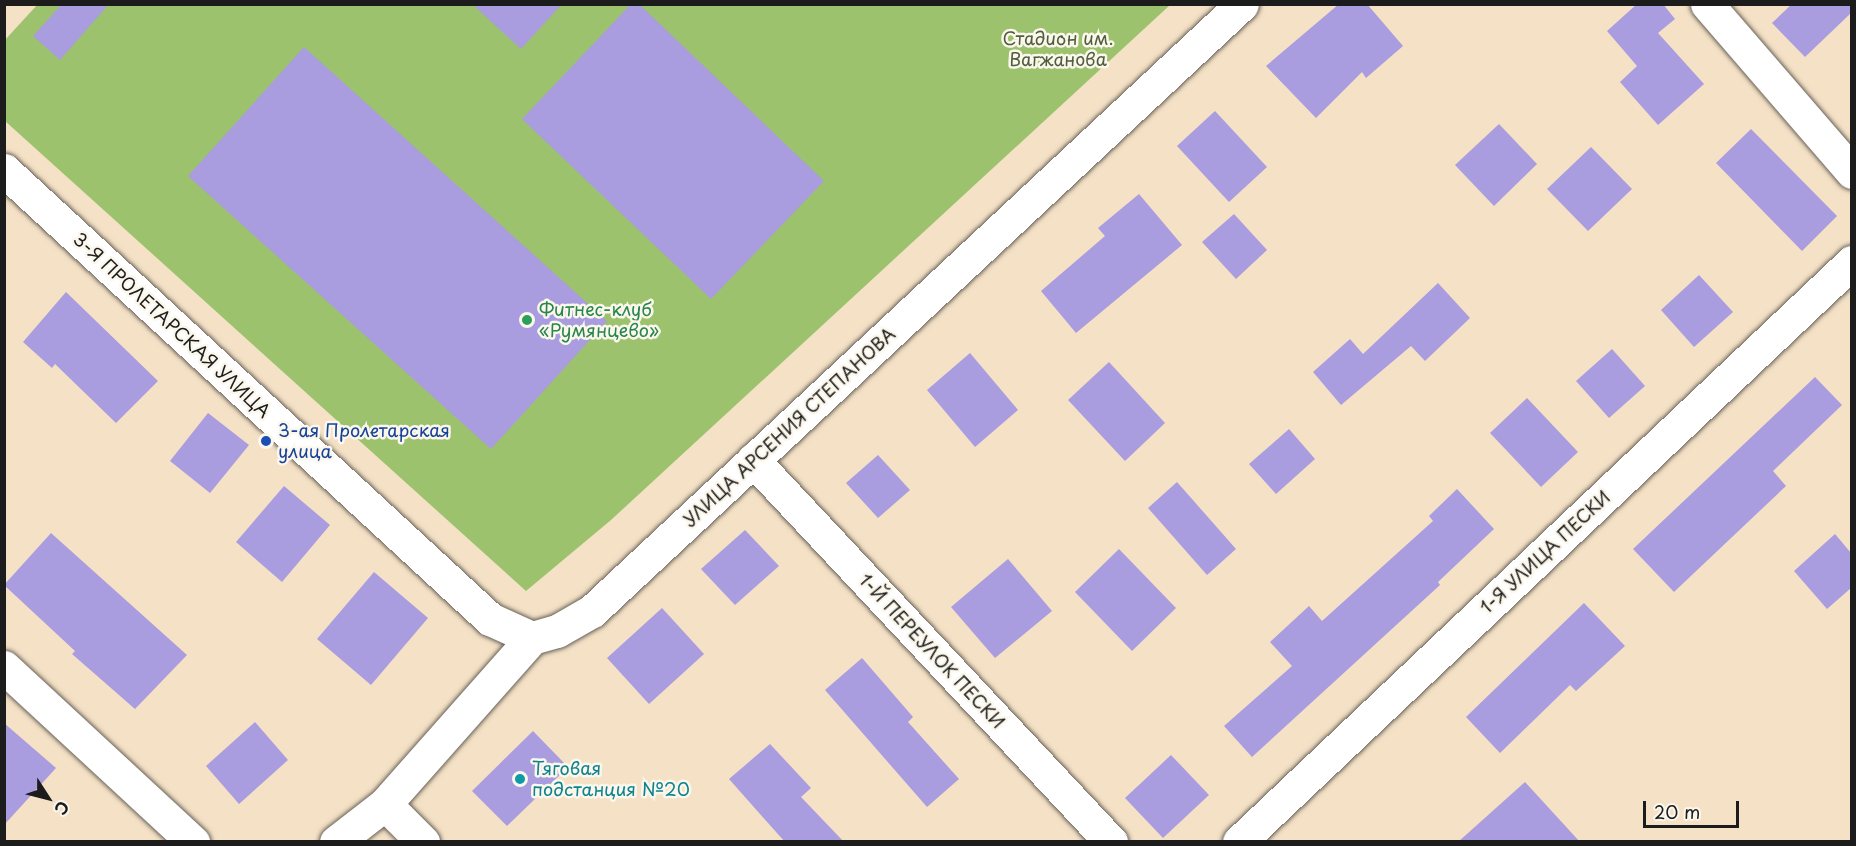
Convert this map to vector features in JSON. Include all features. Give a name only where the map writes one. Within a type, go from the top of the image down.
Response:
[{"type":"street","name":"УЛИЦА АРСЕНИЯ СТЕПАНОВА","points":[[532,638],[557,631],[592,611],[1242,4]]},
{"type":"street","points":[[1707,4],[1851,172]]},
{"type":"street","name":"3-Я ПРОЛЕТАРСКАЯ УЛИЦА","points":[[4,170],[490,619],[532,638]]},
{"type":"street","name":"1-Я УЛИЦА ПЕСКИ","points":[[1239,842],[1851,262]]},
{"type":"street","name":"1-Й ПЕРЕУЛОК ПЕСКИ","points":[[753,460],[1111,842]]},
{"type":"street","points":[[336,842],[385,804],[532,638]]},
{"type":"street","points":[[4,667],[193,842]]},
{"type":"street","points":[[385,804],[423,842]]},
{"type":"green space","name":"Фитнес-клуб «Румянцево»","points":[[38,4],[1170,5],[611,520],[526,591],[5,121],[4,41]]},
{"type":"building","points":[[62,4],[109,4],[60,60],[33,36]]},
{"type":"building","points":[[472,4],[562,4],[521,49]]},
{"type":"building","points":[[631,4],[639,4],[824,181],[711,299],[522,119]]},
{"type":"building","points":[[1339,4],[1367,4],[1403,46],[1366,78],[1362,72],[1316,118],[1266,66]]},
{"type":"building","points":[[1637,4],[1663,4],[1675,19],[1658,33],[1704,84],[1658,125],[1620,82],[1637,66],[1607,31]]},
{"type":"building","points":[[1792,4],[1851,4],[1851,13],[1805,57],[1772,23]]},
{"type":"building","points":[[304,47],[607,321],[491,449],[188,176]]},
{"type":"building","points":[[1215,111],[1267,167],[1229,202],[1177,146]]},
{"type":"building","points":[[1499,124],[1537,164],[1494,206],[1455,165]]},
{"type":"building","points":[[1751,129],[1837,216],[1802,251],[1716,163]]},
{"type":"building","points":[[1591,147],[1632,189],[1588,231],[1547,189]]},
{"type":"building","points":[[1139,194],[1182,245],[1076,333],[1041,291],[1105,236],[1098,228]]},
{"type":"building","points":[[1234,214],[1267,250],[1236,279],[1202,242]]},
{"type":"building","points":[[1699,275],[1733,312],[1694,347],[1661,310]]},
{"type":"building","points":[[1438,283],[1470,318],[1425,361],[1411,346],[1341,405],[1313,372],[1350,339],[1363,354]]},
{"type":"building","points":[[66,292],[158,381],[116,423],[55,364],[52,368],[23,342]]},
{"type":"building","points":[[1612,349],[1645,386],[1609,418],[1576,381]]},
{"type":"building","points":[[970,353],[1018,410],[975,447],[927,390]]},
{"type":"building","points":[[1109,362],[1165,423],[1125,461],[1068,400]]},
{"type":"building","points":[[1815,377],[1842,405],[1773,471],[1786,486],[1674,592],[1633,549]]},
{"type":"building","points":[[1527,398],[1578,452],[1541,487],[1490,433]]},
{"type":"building","points":[[208,413],[249,445],[210,493],[170,461]]},
{"type":"building","points":[[1289,429],[1315,459],[1276,494],[1249,464]]},
{"type":"building","points":[[878,455],[910,490],[878,518],[846,483]]},
{"type":"building","points":[[1177,482],[1236,549],[1207,575],[1148,508]]},
{"type":"building","points":[[284,486],[330,525],[282,582],[236,542]]},
{"type":"building","points":[[1457,489],[1494,529],[1438,582],[1440,585],[1252,757],[1224,726],[1292,666],[1270,642],[1309,606],[1322,621],[1433,521],[1429,516]]},
{"type":"building","points":[[745,530],[779,566],[735,605],[701,569]]},
{"type":"building","points":[[51,533],[187,655],[135,709],[72,654],[75,651],[4,585]]},
{"type":"building","points":[[1835,534],[1851,553],[1851,588],[1827,609],[1794,571]]},
{"type":"building","points":[[1119,549],[1176,608],[1132,651],[1075,592]]},
{"type":"building","points":[[1008,559],[1052,611],[995,658],[951,607]]},
{"type":"building","points":[[374,572],[428,618],[371,685],[317,639]]},
{"type":"building","points":[[1584,603],[1625,646],[1576,691],[1570,685],[1500,753],[1466,717]]},
{"type":"building","points":[[662,608],[704,654],[649,704],[607,658]]},
{"type":"building","points":[[862,658],[913,717],[908,722],[959,779],[927,807],[825,690]]},
{"type":"building","points":[[255,722],[288,760],[239,804],[206,766]]},
{"type":"building","points":[[4,723],[56,768],[4,825]]},
{"type":"building","name":"Тяговая подстанция №20","points":[[533,731],[568,767],[507,826],[472,791]]},
{"type":"building","points":[[770,744],[811,788],[801,797],[844,842],[785,842],[729,779]]},
{"type":"building","points":[[1171,755],[1209,795],[1163,838],[1125,798]]},
{"type":"building","points":[[1525,782],[1580,842],[1458,842]]},
{"type":"place","name":"Фитнес-клуб «Румянцево»","points":[[527,320]]},
{"type":"place","name":"3-ая Пролетарская улица","points":[[266,441]]},
{"type":"place","name":"Тяговая подстанция №20","points":[[520,779]]},
{"type":"park label","name":"Стадион им. Вагжанова","points":[[1058,49]]}]
